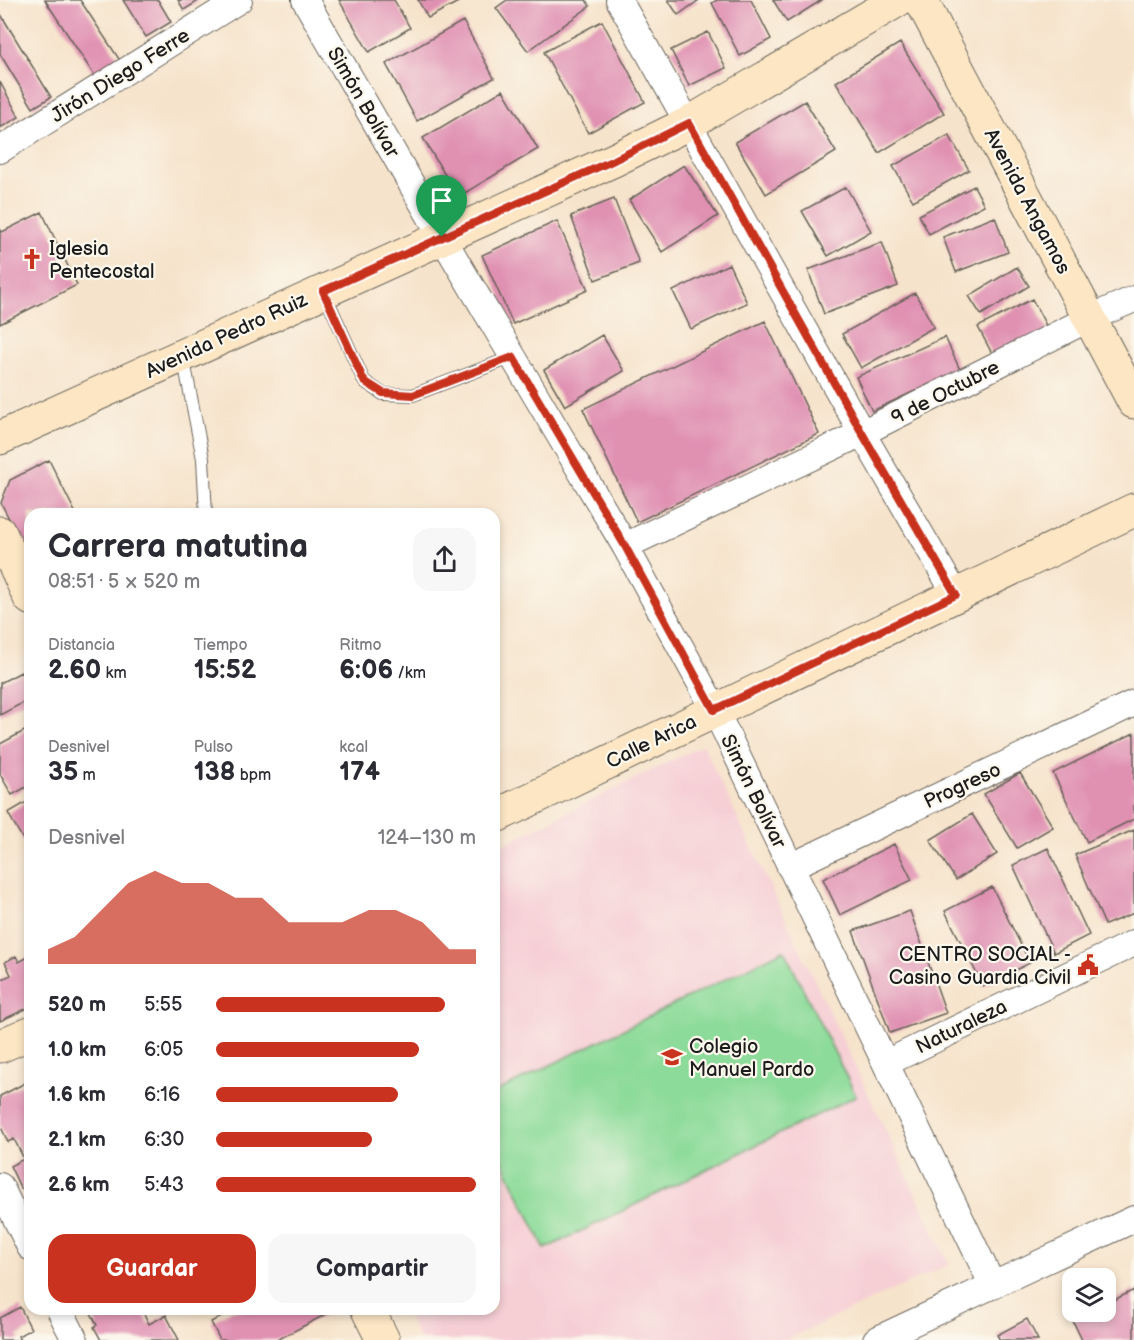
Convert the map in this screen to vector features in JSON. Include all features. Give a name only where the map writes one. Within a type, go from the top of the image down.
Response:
[{"type":"street","name":"Jirón Diego Ferre","points":[[0,150],[239,0]]},
{"type":"street","name":"Simón Bolívar","points":[[305,0],[625,546],[714,710],[993,1286]]},
{"type":"street","points":[[619,0],[862,433],[956,595]]},
{"type":"street","name":"Avenida Pedro Ruiz","points":[[0,438],[614,160],[689,123],[898,0]]},
{"type":"street","name":"Avenida Angamos","points":[[921,0],[1134,402]]},
{"type":"street","name":"9 de Octubre","points":[[625,546],[862,433],[1090,318],[1134,299]]},
{"type":"street","name":"Calle Arica","points":[[500,814],[1134,510]]},
{"type":"street","points":[[0,533],[21,589]]},
{"type":"street","name":"Progreso","points":[[790,867],[1134,703]]},
{"type":"street","name":"Naturaleza","points":[[886,1063],[1134,943]]},
{"type":"street","points":[[0,1046],[24,1036]]},
{"type":"street","points":[[0,1186],[24,1235]]},
{"type":"street","points":[[876,1340],[1134,1219]]},
{"type":"street","points":[[62,1315],[75,1340]]},
{"type":"street","points":[[370,1315],[383,1340]]},
{"type":"lane","points":[[323,291],[364,381],[383,393],[413,395],[513,357]]},
{"type":"lane","points":[[183,355],[203,459],[206,508]]},
{"type":"shaded area","name":"Colegio Manuel Pardo","points":[[703,745],[949,1264],[785,1340],[420,1340],[407,1315],[500,1315],[500,846]]},
{"type":"green space","points":[[784,950],[856,1096],[545,1249],[500,1156],[500,1090]]},
{"type":"building","points":[[45,0],[80,0],[121,62],[96,78]]},
{"type":"building","points":[[123,0],[158,0],[171,22],[146,37]]},
{"type":"building","points":[[178,0],[200,0],[184,10]]},
{"type":"building","points":[[339,0],[394,0],[410,28],[369,52]]},
{"type":"building","points":[[418,0],[462,0],[428,18]]},
{"type":"building","points":[[507,0],[586,0],[590,6],[528,51],[496,8]]},
{"type":"building","points":[[668,0],[699,0],[678,15]]},
{"type":"building","points":[[717,0],[751,0],[771,39],[740,56],[712,3]]},
{"type":"building","points":[[773,0],[822,0],[787,22]]},
{"type":"building","points":[[0,13],[51,97],[33,108],[0,54]]},
{"type":"building","points":[[463,21],[494,78],[417,121],[386,64]]},
{"type":"building","points":[[602,21],[645,102],[588,133],[544,52]]},
{"type":"building","points":[[708,32],[726,68],[689,86],[671,50]]},
{"type":"building","points":[[900,43],[944,113],[879,153],[836,82]]},
{"type":"building","points":[[0,82],[19,117],[0,128]]},
{"type":"building","points":[[503,90],[538,149],[458,197],[423,138]]},
{"type":"building","points":[[805,101],[836,152],[766,194],[735,142]]},
{"type":"building","points":[[949,135],[969,170],[913,201],[893,166]]},
{"type":"building","points":[[684,165],[718,216],[662,252],[629,200]]},
{"type":"building","points":[[974,186],[984,205],[929,234],[919,215]]},
{"type":"building","points":[[846,187],[871,231],[828,256],[802,211]]},
{"type":"building","points":[[614,199],[639,263],[595,280],[571,216]]},
{"type":"building","name":"Iglesia Pentecostal","points":[[42,212],[77,285],[0,324],[0,229],[2,232]]},
{"type":"building","points":[[995,217],[1008,252],[956,272],[943,237]]},
{"type":"building","points":[[557,221],[588,290],[513,324],[482,255]]},
{"type":"building","points":[[882,242],[898,286],[824,314],[808,270]]},
{"type":"building","points":[[729,264],[747,303],[691,329],[673,291]]},
{"type":"building","points":[[1017,267],[1029,286],[981,315],[969,296]]},
{"type":"building","points":[[915,293],[934,327],[861,368],[842,334]]},
{"type":"building","points":[[1032,299],[1050,333],[996,361],[978,327]]},
{"type":"building","points":[[765,321],[819,434],[637,522],[583,409]]},
{"type":"building","points":[[602,335],[624,371],[565,406],[544,370]]},
{"type":"building","points":[[945,337],[960,370],[872,411],[856,377]]},
{"type":"building","points":[[49,460],[73,508],[24,508],[24,547],[1,503],[10,480]]},
{"type":"building","points":[[21,672],[24,678],[24,702],[0,715],[0,683]]},
{"type":"building","points":[[24,731],[24,788],[12,795],[0,774],[0,744]]},
{"type":"building","points":[[1134,733],[1134,819],[1087,842],[1053,773]]},
{"type":"building","points":[[1020,773],[1053,827],[1017,848],[984,794]]},
{"type":"building","points":[[24,804],[24,841],[8,813]]},
{"type":"building","points":[[972,814],[997,854],[956,880],[930,840]]},
{"type":"building","points":[[1134,830],[1134,913],[1105,925],[1075,855]]},
{"type":"building","points":[[894,844],[912,880],[840,915],[823,879]]},
{"type":"building","points":[[1048,848],[1089,935],[1054,953],[1013,865]]},
{"type":"building","points":[[992,887],[1030,963],[983,986],[945,911]]},
{"type":"building","points":[[910,911],[946,1013],[890,1033],[853,931]]},
{"type":"building","points":[[16,956],[19,962],[24,959],[24,1010],[0,1021],[0,980],[11,975],[5,962]]},
{"type":"building","points":[[24,1084],[24,1159],[14,1139],[8,1142],[0,1125],[0,1096]]},
{"type":"building","points":[[24,1159],[24,1188],[21,1189],[10,1166]]},
{"type":"building","points":[[1134,1290],[1134,1340],[1082,1340],[1073,1322],[1116,1322],[1116,1299]]},
{"type":"building","points":[[20,1307],[31,1329],[18,1336],[20,1340],[0,1340],[0,1318]]},
{"type":"building","points":[[92,1315],[144,1315],[149,1324],[166,1315],[179,1340],[101,1340],[94,1327],[97,1325]]},
{"type":"building","points":[[224,1315],[324,1315],[277,1340],[220,1340],[211,1322]]},
{"type":"building","points":[[1027,1319],[1038,1340],[1000,1340],[997,1335]]},
{"type":"place","name":"Iglesia Pentecostal","points":[[32,259]]},
{"type":"place","name":"CENTRO SOCIAL - Casino Guardia Civil","points":[[1088,965]]},
{"type":"place","name":"Colegio Manuel Pardo","points":[[672,1057]]},
{"type":"route","points":[[689,123],[862,433],[956,595],[714,710],[625,546],[513,357],[413,395],[383,393],[364,381],[323,291],[442,237],[614,160],[689,123]]}]
